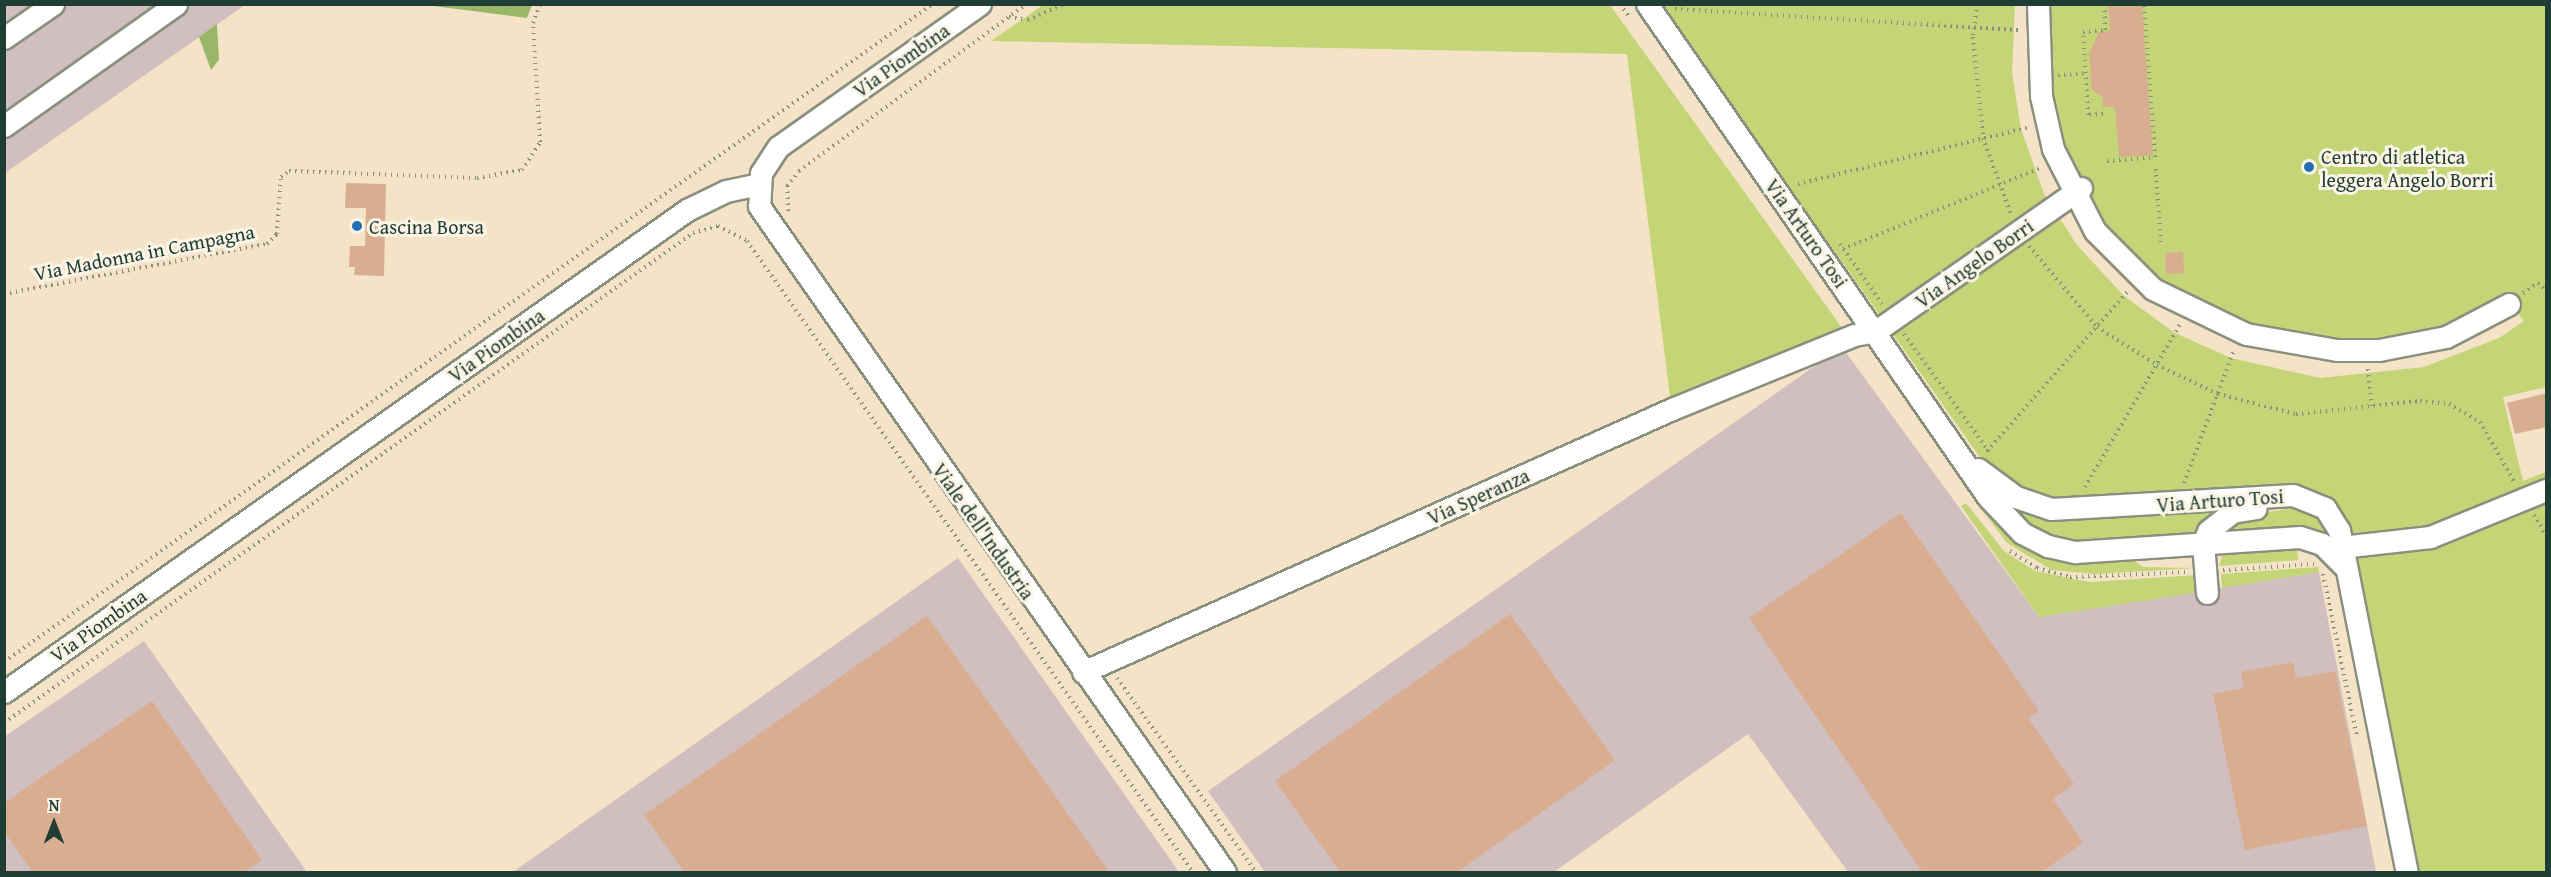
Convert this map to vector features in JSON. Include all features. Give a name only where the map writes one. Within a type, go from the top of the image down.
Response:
[{"type":"street","points":[[4,38],[53,4]]},
{"type":"street","points":[[4,126],[176,4]]},
{"type":"street","name":"Via Piombina","points":[[4,692],[687,210],[715,195],[759,184],[768,158],[786,141],[980,4]]},
{"type":"street","name":"Via Arturo Tosi","points":[[1647,4],[1885,326],[1968,461],[2009,521],[2048,546],[2083,552],[2300,537],[2322,544],[2342,556]]},
{"type":"street","points":[[2038,4],[2039,76],[2046,123],[2058,161],[2076,191],[2095,231],[2140,277],[2188,310],[2240,332],[2293,346],[2366,351],[2445,337],[2509,304]]},
{"type":"street","name":"Viale dell'Industria","points":[[759,184],[759,206],[770,226],[1225,873]]},
{"type":"street","name":"Via Angelo Borri","points":[[1885,326],[2076,191]]},
{"type":"street","name":"Via Speranza","points":[[1083,672],[1672,410],[1854,335],[1885,326]]},
{"type":"street","name":"Via Arturo Tosi","points":[[1968,461],[2006,491],[2052,509],[2306,497],[2330,515],[2342,556],[2407,873]]},
{"type":"street","points":[[2342,556],[2430,537],[2547,490]]},
{"type":"street","name":"Via Arturo Tosi","points":[[2203,543],[2214,525],[2232,512],[2286,506],[2306,497]]},
{"type":"street","points":[[2203,543],[2206,593]]},
{"type":"path","name":"Via Madonna in Campagna","points":[[4,294],[267,244],[277,234],[281,177],[289,171],[477,178],[522,170],[540,142],[533,24],[540,4]]},
{"type":"path","points":[[4,662],[933,4]]},
{"type":"path","points":[[793,222],[785,197],[800,171],[1026,4]]},
{"type":"path","points":[[1009,17],[1028,20],[1064,4]]},
{"type":"path","points":[[2103,114],[2088,115],[2083,32],[2105,30],[2104,4]]},
{"type":"path","points":[[2144,4],[2162,242]]},
{"type":"path","points":[[1674,7],[2037,30]]},
{"type":"path","points":[[1674,7],[1683,19]]},
{"type":"path","points":[[2039,76],[2086,73]]},
{"type":"path","points":[[1798,184],[2046,123]]},
{"type":"path","points":[[2107,161],[2126,158],[2155,158]]},
{"type":"path","points":[[1843,249],[2058,161]]},
{"type":"path","points":[[1791,175],[1804,194]]},
{"type":"path","points":[[4,723],[693,233],[718,226],[747,241],[1193,873]]},
{"type":"path","points":[[1837,239],[1885,326],[1995,458]]},
{"type":"path","points":[[1988,450],[2140,277]]},
{"type":"path","points":[[2509,304],[2538,283],[2547,290]]},
{"type":"path","points":[[2083,490],[2188,310]]},
{"type":"path","points":[[2183,484],[2240,332]]},
{"type":"path","points":[[2366,351],[2372,407]]},
{"type":"path","points":[[2172,485],[2194,484]]},
{"type":"path","points":[[2073,490],[2094,489]]},
{"type":"path","points":[[2322,568],[2360,746]]},
{"type":"path","points":[[1106,662],[1256,873]]},
{"type":"shaded area","points":[[5,5],[245,5],[5,173]]},
{"type":"shaded area","points":[[1842,347],[2039,617],[2319,572],[2376,872],[1848,872],[1748,734],[1554,872],[1265,872],[1208,791]]},
{"type":"shaded area","points":[[958,558],[1179,872],[513,872]]},
{"type":"shaded area","points":[[144,641],[307,872],[5,872],[4,737]]},
{"type":"green space","points":[[425,5],[532,5],[527,18]]},
{"type":"green space","points":[[1043,5],[1610,5],[1845,332],[1671,405],[1627,54],[991,41]]},
{"type":"green space","points":[[1661,5],[2015,5],[2012,73],[2021,129],[2044,194],[2077,245],[2124,296],[2175,333],[2231,358],[2320,378],[2424,367],[2499,338],[2524,321],[2501,294],[2441,327],[2356,343],[2270,334],[2165,286],[2116,239],[2077,180],[2049,102],[2049,5],[2546,5],[2546,387],[2503,397],[2523,481],[2546,472],[2546,872],[2415,872],[2321,495],[2292,488],[2069,502],[2033,496],[1986,466]]},
{"type":"green space","points":[[217,24],[219,60],[211,70],[199,37]]},
{"type":"green space","points":[[1979,494],[2004,526],[2129,556],[2143,567],[2198,568],[2095,574],[2052,570],[2007,543],[1973,498]]},
{"type":"green space","points":[[2006,500],[2220,509],[2196,537],[2083,544],[2060,541],[2023,523]]},
{"type":"green space","points":[[1966,503],[2004,551],[2035,571],[2089,582],[2198,575],[2201,592],[2039,617],[1961,506]]},
{"type":"green space","points":[[2299,507],[2315,510],[2333,537],[2219,530],[2244,516]]},
{"type":"green space","points":[[2297,544],[2298,560],[2219,566],[2224,552]]},
{"type":"green space","points":[[2318,567],[2319,572],[2222,588],[2221,574]]},
{"type":"building","points":[[2108,4],[2142,4],[2153,155],[2119,157],[2115,107],[2103,107],[2103,98],[2092,90],[2089,54],[2099,32],[2110,31]]},
{"type":"building","points":[[346,183],[386,184],[384,276],[354,275],[355,267],[349,267],[350,246],[365,246],[366,208],[345,208]]},
{"type":"building","points":[[2183,252],[2184,273],[2166,274],[2165,253]]},
{"type":"building","points":[[2547,393],[2547,427],[2515,434],[2507,403]]},
{"type":"building","points":[[1901,513],[2039,711],[2028,718],[2074,784],[2053,799],[2083,843],[2040,873],[1923,873],[1749,618]]},
{"type":"building","points":[[1510,614],[1615,760],[1456,873],[1341,873],[1275,781]]},
{"type":"building","points":[[927,616],[1110,873],[685,873],[644,815]]},
{"type":"building","points":[[2293,662],[2296,678],[2335,671],[2367,826],[2245,850],[2213,694],[2244,688],[2241,672]]},
{"type":"building","points":[[152,701],[262,860],[243,873],[33,873],[4,831],[4,803]]},
{"type":"place","name":"Centro di atletica leggera Angelo Borri","points":[[2309,167]]},
{"type":"place","name":"Cascina Borsa","points":[[357,226]]}]
